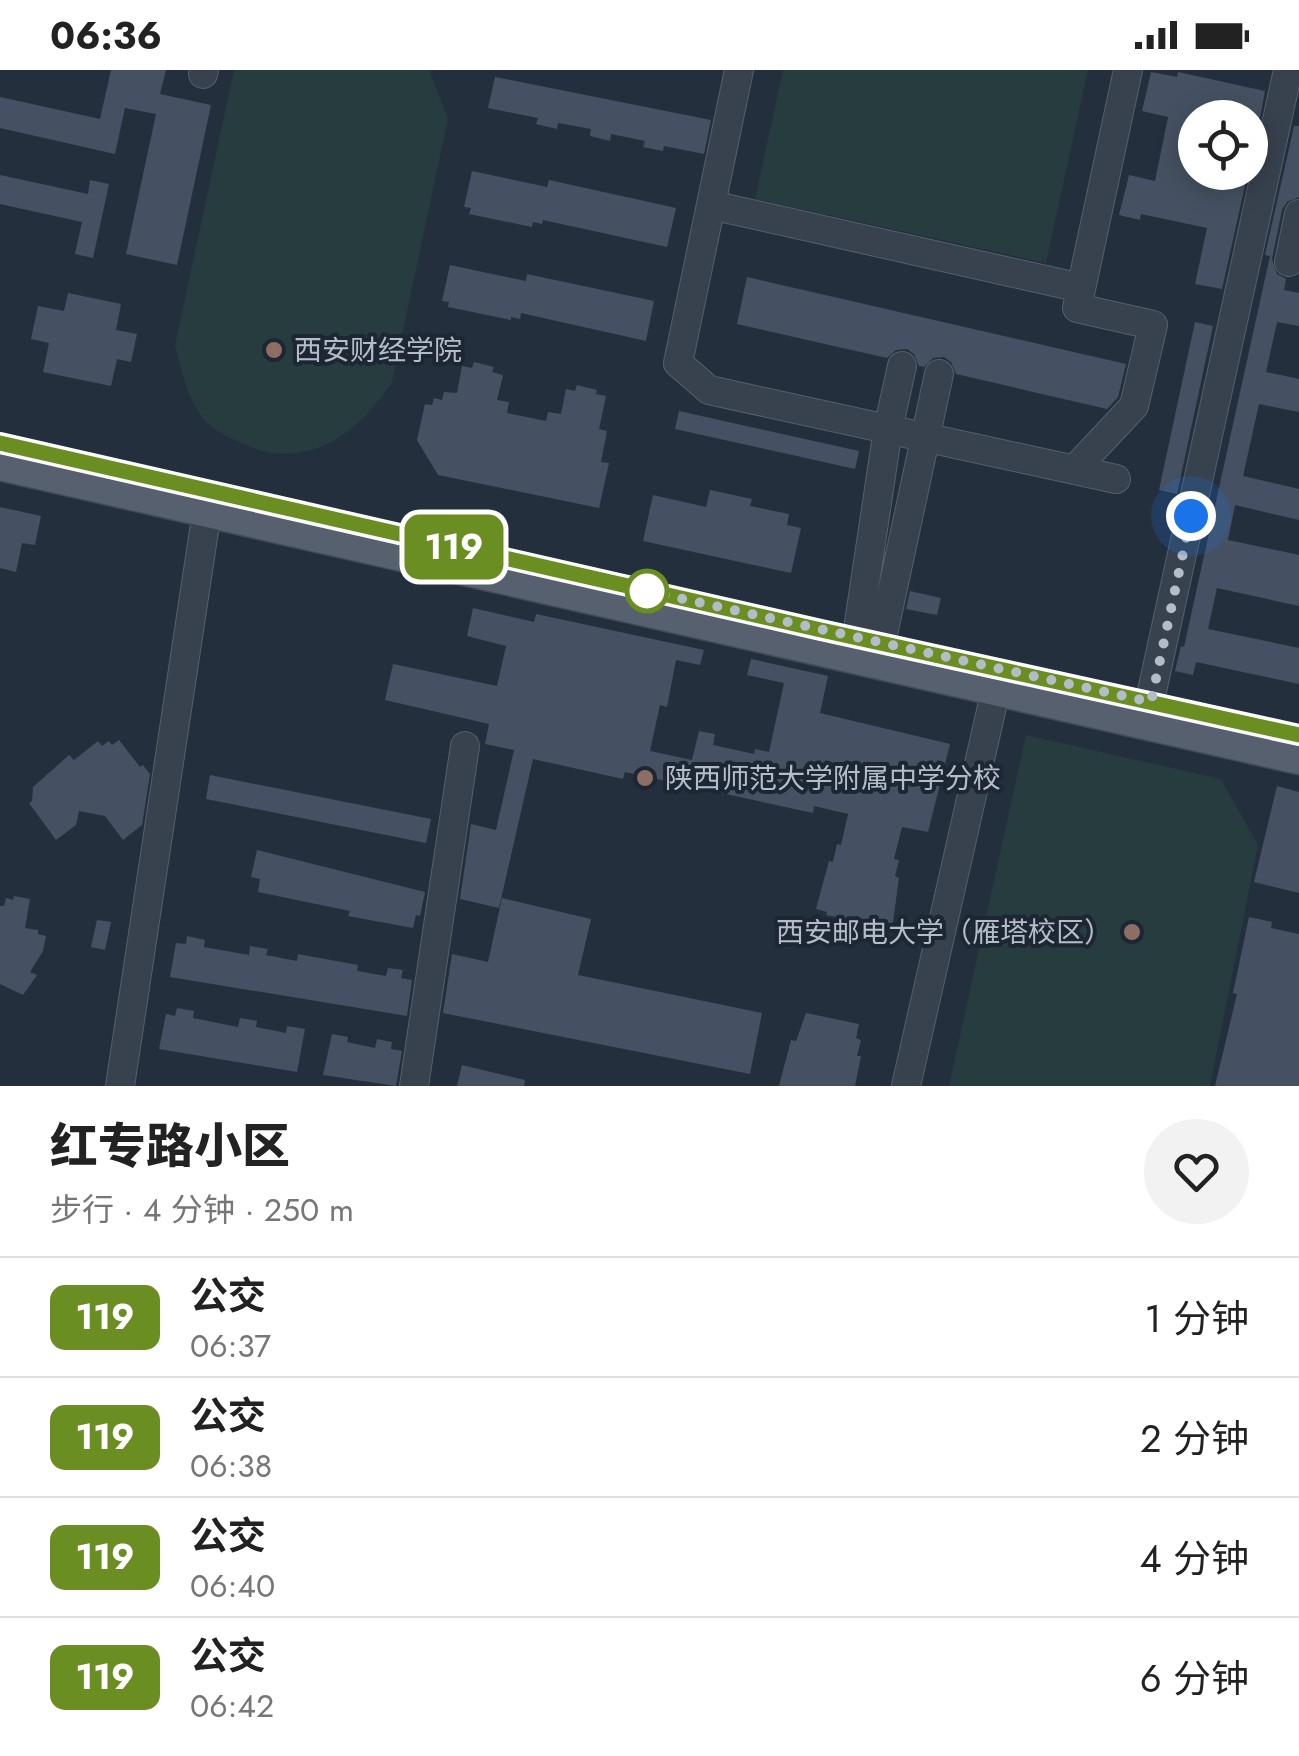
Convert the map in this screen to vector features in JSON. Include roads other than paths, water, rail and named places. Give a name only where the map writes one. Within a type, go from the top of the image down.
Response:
[{"type":"main road","points":[[0,443],[866,650],[996,689],[1299,735]]},
{"type":"main road","points":[[0,464],[1148,712],[1299,758]]},
{"type":"street","points":[[739,70],[678,363],[709,390],[1116,479]]},
{"type":"street","points":[[1074,470],[1134,406],[1153,324],[1077,308],[1128,70]]},
{"type":"street","points":[[1148,712],[1288,70]]},
{"type":"street","points":[[711,206],[1081,288]]},
{"type":"street","points":[[1289,262],[1299,214]]},
{"type":"street","points":[[866,650],[888,429],[902,366]]},
{"type":"street","points":[[866,650],[925,437],[938,374]]},
{"type":"street","points":[[120,1086],[207,511]]},
{"type":"street","points":[[906,1086],[996,689]]},
{"type":"street","points":[[414,1086],[465,746]]},
{"type":"place","name":"西安财经学院","points":[[274,350]]},
{"type":"place","name":"陕西师范大学附属中学分校","points":[[645,778]]},
{"type":"place","name":"西安邮电大学（雁塔校区）","points":[[1132,932]]}]
